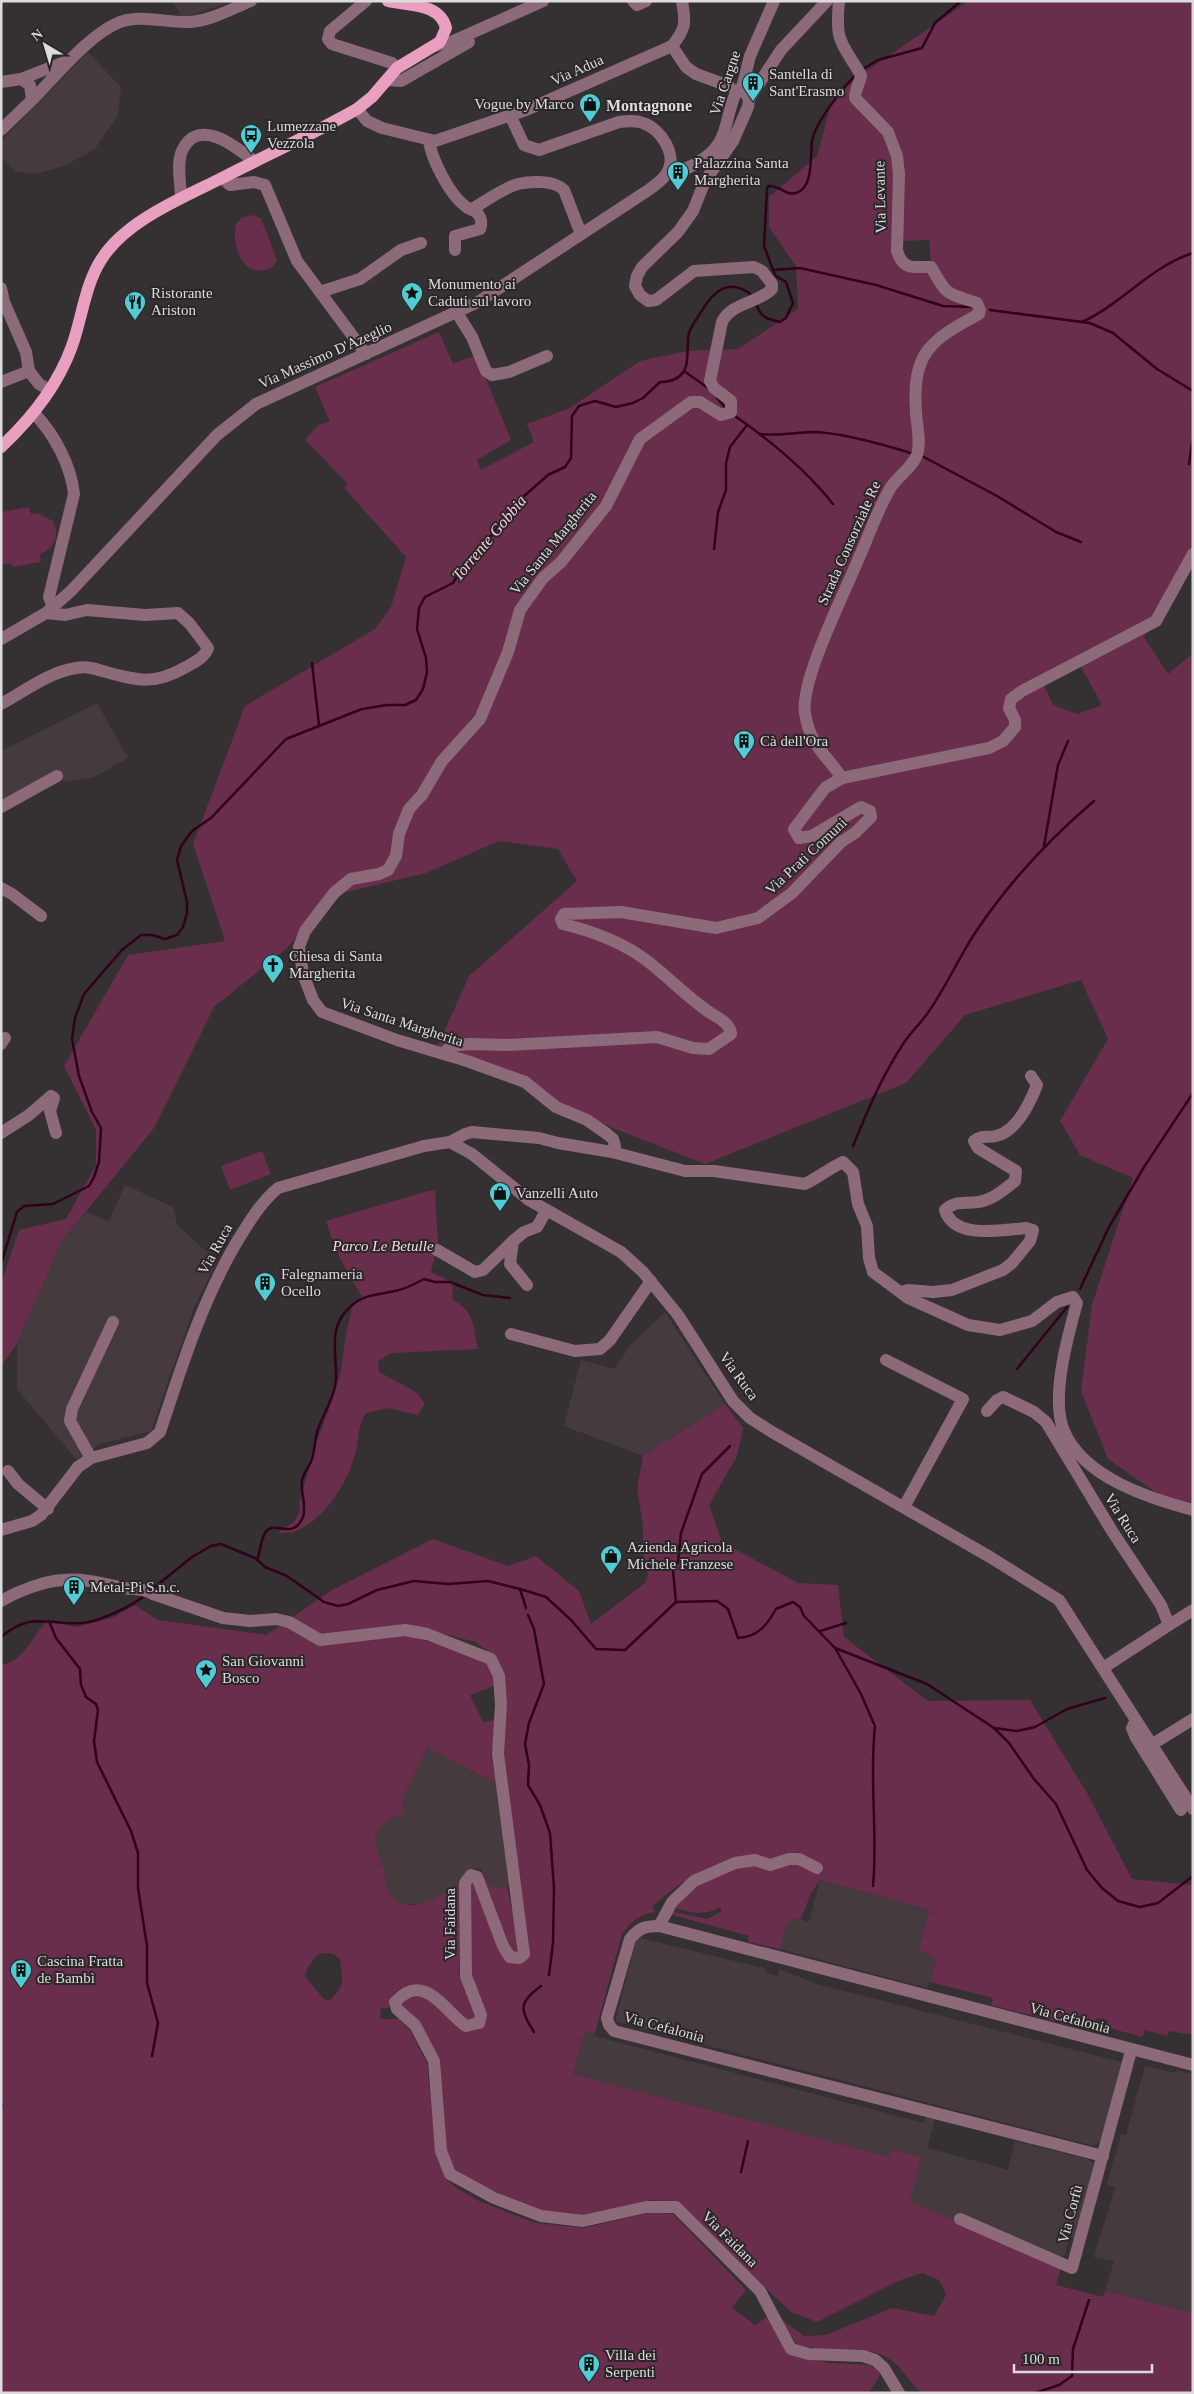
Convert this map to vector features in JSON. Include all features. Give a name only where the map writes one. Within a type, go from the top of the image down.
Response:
[{"type":"main road","points":[[1,447],[34,413],[50,390],[72,347],[94,274],[101,260],[112,246],[131,229],[181,198],[357,109],[397,68],[434,46],[444,36],[446,28],[440,15],[425,8],[388,1]]},
{"type":"street","points":[[1,130],[105,29],[122,21],[198,21],[251,1]]},
{"type":"street","points":[[366,1],[330,31],[328,38],[332,44],[392,63],[397,68]]},
{"type":"street","points":[[434,46],[451,42],[543,1]]},
{"type":"street","points":[[632,1],[637,5],[646,1]]},
{"type":"street","points":[[682,1],[686,23],[684,31],[672,46],[691,70],[729,86]]},
{"type":"street","name":"Via Cargne","points":[[668,172],[679,172],[694,165],[709,156],[720,144],[728,124],[733,99],[737,90],[746,93],[750,56],[774,1]]},
{"type":"street","points":[[746,93],[781,50],[827,1]]},
{"type":"street","name":"Via Levante","points":[[839,1],[838,34],[840,42],[860,81],[856,88],[855,98],[888,132],[897,156],[899,174],[897,251],[900,259],[908,266],[917,269],[931,267]]},
{"type":"street","points":[[387,80],[400,81],[477,38]]},
{"type":"street","name":"Via Adua","points":[[357,109],[368,121],[382,128],[429,140],[445,139],[526,110],[672,46]]},
{"type":"street","points":[[1,82],[21,79],[74,58]]},
{"type":"street","points":[[21,79],[30,85],[32,100]]},
{"type":"street","name":"Via Santa Margherita","points":[[612,1152],[616,1146],[607,1134],[587,1120],[556,1107],[525,1082],[504,1073],[397,1040],[322,1012],[313,1000],[300,961],[299,947],[305,931],[334,893],[351,879],[379,874],[388,870],[396,856],[399,834],[410,809],[422,795],[447,755],[480,719],[508,652],[520,610],[543,578],[561,562],[606,506],[640,439],[690,402],[700,402],[721,415],[731,412],[731,401],[714,388],[710,381],[722,322],[726,313],[757,300],[772,289],[772,284],[762,271],[754,267],[694,271],[656,300],[648,301],[640,295],[635,286],[637,276],[642,267],[678,232],[693,211],[704,181],[733,141],[748,107],[746,93]]},
{"type":"street","points":[[510,115],[524,145],[539,150],[629,121],[643,123],[663,139],[671,157],[668,172]]},
{"type":"street","points":[[181,198],[180,164],[182,151],[194,137],[209,134],[221,138],[254,161]]},
{"type":"street","points":[[429,140],[430,152],[440,174],[465,207],[477,213],[482,225],[480,229],[455,236],[455,250]]},
{"type":"street","points":[[671,157],[694,165]]},
{"type":"street","name":"Via Massimo D'Azeglio","points":[[1,639],[49,609],[91,571],[188,465],[239,417],[270,396],[457,313],[512,282],[650,189],[668,172]]},
{"type":"street","points":[[222,178],[230,185],[254,182],[265,185],[297,261],[366,354]]},
{"type":"street","points":[[472,209],[517,184],[551,183],[559,185],[564,190],[581,234]]},
{"type":"street","points":[[320,292],[360,279],[401,250],[421,243]]},
{"type":"street","name":"Strada Consorziale Re","points":[[842,778],[834,766],[822,756],[809,734],[805,712],[807,686],[839,602],[890,488],[917,454],[916,384],[919,365],[926,350],[938,338],[979,314],[980,310],[977,303],[948,294],[936,280],[931,267]]},
{"type":"street","points":[[1,288],[4,302],[26,352],[29,371],[39,384],[50,390]]},
{"type":"street","points":[[457,313],[472,338],[486,371],[492,374],[509,372],[547,356]]},
{"type":"street","points":[[1,382],[29,371]]},
{"type":"street","points":[[1,704],[55,673],[77,668],[91,667],[133,679],[152,681],[181,670],[205,656],[208,648],[190,624],[178,613],[145,615],[87,610],[65,615],[49,609],[49,597],[74,494],[72,479],[59,449],[34,413]]},
{"type":"street","name":"Via Prati Comuni","points":[[448,1055],[447,1050],[451,1046],[469,1044],[508,1045],[657,1037],[693,1048],[709,1049],[722,1042],[731,1034],[728,1024],[705,1010],[646,959],[601,935],[563,924],[561,919],[564,914],[570,912],[621,912],[716,928],[758,918],[792,893],[841,842],[855,833],[871,817],[870,811],[861,807],[812,836],[799,838],[794,829],[825,788],[842,778],[989,748],[1003,741],[1015,728],[1015,720],[1009,708],[1011,700],[1022,691],[1156,621],[1193,554]]},
{"type":"street","points":[[1,808],[57,776]]},
{"type":"street","points":[[1,888],[41,916]]},
{"type":"street","points":[[902,1292],[908,1290],[934,1292],[952,1290],[1003,1270],[1012,1263],[1030,1240],[1033,1230],[1026,1228],[968,1230],[953,1222],[947,1216],[945,1210],[950,1205],[961,1201],[977,1202],[998,1194],[1015,1182],[1016,1171],[978,1148],[974,1141],[978,1137],[997,1136],[1007,1130],[1020,1117],[1037,1085],[1030,1076]]},
{"type":"street","points":[[1,1132],[29,1115],[51,1096],[54,1098],[50,1111],[56,1133]]},
{"type":"street","name":"Via Ruca","points":[[1,1530],[32,1521],[48,1509],[78,1467],[91,1458],[148,1443],[160,1432],[198,1318],[220,1270],[264,1200],[278,1188],[424,1146],[450,1142],[472,1132],[538,1138],[612,1152]]},
{"type":"street","name":"Via Ruca","points":[[450,1142],[472,1154],[489,1170],[546,1211],[621,1252],[651,1281],[678,1315],[733,1401],[750,1418],[1059,1600],[1136,1720],[1187,1810]]},
{"type":"street","points":[[612,1152],[685,1171],[714,1171],[805,1184],[844,1162],[853,1172],[858,1204],[867,1226],[869,1258],[874,1272],[908,1298],[968,1325],[1000,1330],[1032,1321],[1057,1302],[1073,1297],[1077,1303],[1065,1347],[1059,1404],[1063,1430],[1076,1452],[1095,1469],[1150,1498],[1193,1510]]},
{"type":"street","points":[[437,1250],[475,1272],[483,1270],[524,1232],[537,1226],[546,1211]]},
{"type":"street","points":[[513,1241],[510,1264],[527,1285]]},
{"type":"street","points":[[511,1334],[575,1351],[600,1349],[610,1340],[651,1281]]},
{"type":"street","points":[[91,1458],[70,1421],[72,1409],[113,1322]]},
{"type":"street","points":[[886,1360],[963,1398],[904,1507]]},
{"type":"street","name":"Via Ruca","points":[[987,1411],[997,1400],[1003,1397],[1034,1412],[1046,1422],[1112,1532],[1161,1605],[1169,1625]]},
{"type":"street","points":[[8,1471],[18,1484],[48,1509]]},
{"type":"street","name":"Via Faidana","points":[[1,1601],[17,1593],[64,1580],[105,1583],[149,1592],[223,1618],[250,1621],[276,1619],[289,1622],[320,1640],[404,1630],[427,1634],[491,1659],[499,1676],[501,1704],[498,1754],[524,1954],[520,1958],[510,1957],[502,1946],[476,1877],[471,1875],[465,1883],[466,1976],[481,2015],[479,2023],[466,2026],[448,2007],[425,1991],[411,1991],[395,2002],[397,2010],[415,2025],[434,2061],[441,2151],[450,2174],[494,2198],[541,2216],[584,2221],[646,2207],[676,2208],[760,2292],[791,2349],[809,2354],[863,2356],[875,2360],[884,2368],[898,2393]]},
{"type":"street","points":[[1103,1668],[1193,1610]]},
{"type":"street","points":[[1151,1745],[1193,1719]]},
{"type":"street","name":"Via Ruca","points":[[1136,1720],[1132,1728],[1135,1736],[1187,1810]]},
{"type":"street","points":[[659,1926],[672,1902],[694,1881],[735,1863],[755,1860],[770,1865],[788,1859],[799,1858],[817,1868]]},
{"type":"street","name":"Via Cefalonia","points":[[1102,2156],[614,2031],[609,2025],[607,2018],[630,1939],[637,1930],[647,1926],[659,1926],[1131,2051]]},
{"type":"street","points":[[1131,2051],[1193,2065]]},
{"type":"street","name":"Via Corfù","points":[[960,2219],[1072,2268],[1131,2051]]},
{"type":"shaded area","points":[[173,1],[234,1],[182,18]]},
{"type":"shaded area","points":[[88,52],[121,87],[118,116],[94,150],[64,166],[35,174],[16,172],[1,157],[1,141]]},
{"type":"shaded area","points":[[97,703],[128,758],[94,777],[64,782],[58,773],[1,803],[1,751]]},
{"type":"shaded area","points":[[125,1185],[173,1207],[177,1225],[217,1261],[194,1308],[151,1431],[103,1443],[76,1459],[17,1389],[17,1343],[62,1241],[86,1212],[109,1221]]},
{"type":"shaded area","points":[[665,1312],[725,1404],[643,1456],[564,1426],[581,1360],[615,1369],[629,1346]]},
{"type":"shaded area","points":[[428,1748],[496,1783],[511,1887],[491,1887],[481,1869],[475,1868],[466,1872],[461,1882],[430,1904],[400,1904],[394,1901],[384,1879],[375,1844],[375,1835],[381,1824],[405,1812],[401,1801]]},
{"type":"shaded area","points":[[820,1880],[930,1910],[918,1951],[925,1952],[934,1959],[935,1965],[928,1988],[780,1949],[787,1924],[791,1920],[796,1918],[809,1922]]},
{"type":"shaded area","points":[[637,1937],[767,1969],[766,1973],[777,1976],[779,1969],[817,1984],[1122,2062],[1102,2140],[1095,2145],[1090,2145],[617,2022],[616,2018]]},
{"type":"shaded area","points":[[585,2030],[595,2033],[595,2036],[924,2123],[927,2114],[936,2117],[927,2148],[1008,2170],[1015,2141],[1087,2159],[1093,2163],[1094,2170],[1075,2237],[1069,2238],[1065,2255],[1060,2257],[989,2225],[958,2222],[909,2201],[921,2157],[891,2149],[889,2158],[573,2074]]},
{"type":"shaded area","points":[[1145,2066],[1175,2073],[1176,2070],[1193,2074],[1193,2313],[1105,2291],[1114,2261],[1094,2257],[1115,2187],[1107,2184],[1121,2135],[1126,2135]]},
{"type":"green space","points":[[969,1],[1193,1],[1193,565],[1159,623],[1143,636],[1168,674],[1193,653],[1193,1510],[1170,1502],[1108,1459],[1081,1391],[1092,1305],[1133,1178],[1080,1155],[1060,1121],[1108,1039],[1081,980],[965,1015],[906,1083],[705,1164],[615,1129],[501,1075],[435,1052],[469,976],[577,881],[558,849],[499,841],[426,873],[334,895],[287,948],[214,1007],[154,1128],[62,1241],[17,1343],[1,1367],[1,1283],[19,1230],[66,1219],[96,1165],[96,1130],[64,1066],[128,955],[225,941],[193,844],[245,706],[375,629],[391,607],[406,557],[344,488],[348,484],[305,440],[318,425],[330,422],[315,387],[439,332],[453,364],[476,355],[511,440],[477,460],[481,470],[534,442],[527,424],[570,408],[640,361],[687,351],[738,349],[798,309],[796,266],[769,227],[769,197],[817,156],[834,93]],"holes":[[[929,240],[931,262],[908,264],[900,241]],[[1081,667],[1102,705],[1077,714],[1053,705],[1043,684]]]},
{"type":"green space","points":[[251,215],[261,218],[277,260],[275,264],[265,270],[250,268],[244,263],[237,248],[235,240],[236,224],[242,218]]},
{"type":"green space","points":[[29,507],[31,514],[37,513],[53,521],[56,532],[55,540],[49,548],[40,554],[41,562],[12,567],[11,563],[1,565],[2,512]]},
{"type":"green space","points":[[262,1151],[271,1174],[230,1190],[221,1166]]},
{"type":"green space","name":"Parco Le Betulle","points":[[428,1191],[435,1191],[438,1243],[431,1272],[452,1282],[453,1300],[465,1309],[472,1320],[478,1349],[392,1353],[378,1361],[379,1372],[416,1392],[425,1403],[418,1415],[388,1408],[366,1413],[360,1427],[353,1462],[335,1498],[307,1525],[294,1532],[277,1533],[294,1522],[299,1513],[300,1501],[316,1442],[341,1371],[352,1308],[362,1296],[341,1260],[326,1221]]},
{"type":"green space","points":[[725,1404],[743,1428],[737,1456],[709,1505],[722,1542],[798,1583],[838,1585],[844,1637],[928,1701],[1030,1700],[1087,1793],[1132,1879],[1193,1885],[1193,2035],[1169,2031],[1167,2036],[1145,2030],[1142,2037],[1106,2027],[1108,2020],[1097,2018],[1092,2031],[991,2005],[993,1998],[930,1982],[935,1965],[934,1959],[925,1952],[918,1951],[930,1910],[820,1880],[811,1893],[801,1919],[796,1918],[787,1924],[780,1949],[748,1942],[749,1936],[669,1914],[670,1911],[707,1919],[722,1911],[720,1907],[702,1913],[672,1907],[693,1888],[732,1867],[790,1861],[807,1865],[823,1874],[820,1865],[809,1861],[799,1852],[775,1859],[763,1857],[701,1873],[677,1886],[652,1906],[655,1912],[636,1919],[622,1934],[595,2033],[585,2031],[573,2074],[889,2157],[891,2149],[921,2157],[910,2201],[1061,2267],[1056,2285],[1103,2297],[1105,2291],[1193,2313],[1193,2393],[921,2393],[898,2366],[880,2354],[861,2350],[817,2349],[797,2345],[775,2312],[804,2336],[826,2335],[892,2308],[934,2316],[946,2295],[939,2280],[922,2273],[896,2282],[817,2322],[791,2312],[675,2201],[651,2200],[586,2216],[542,2214],[453,2171],[444,2151],[437,2060],[400,2009],[402,2000],[424,1995],[478,2028],[472,1977],[469,1883],[473,1879],[499,1948],[520,1963],[495,1657],[476,1642],[405,1624],[320,1635],[291,1618],[332,1590],[433,1539],[508,1566],[536,1556],[579,1591],[591,1624],[645,1583],[648,1574],[643,1555],[643,1525],[637,1488],[643,1456]]},
{"type":"green space","points":[[135,1605],[158,1620],[266,1635],[282,1625],[318,1646],[406,1634],[483,1660],[492,1669],[494,1686],[470,1695],[483,1722],[498,1719],[491,1754],[496,1783],[428,1748],[401,1801],[405,1812],[383,1825],[377,1831],[375,1837],[386,1876],[384,1879],[394,1901],[413,1905],[421,1904],[446,1893],[461,1882],[459,1974],[475,2006],[478,2018],[469,2023],[436,1994],[417,1986],[397,1991],[391,1998],[389,2008],[381,2008],[380,2019],[399,2019],[409,2029],[427,2063],[436,2152],[446,2179],[458,2189],[479,2201],[535,2223],[584,2228],[653,2212],[673,2214],[746,2290],[732,2308],[755,2325],[767,2317],[793,2354],[829,2363],[870,2365],[881,2373],[869,2393],[1,2393],[1,1665],[9,1663],[22,1654],[47,1621],[77,1627],[114,1617]],"holes":[[[324,1953],[333,1954],[340,1959],[342,1981],[339,1990],[330,2000],[324,1999],[305,1977],[307,1969],[317,1955]]]},
{"type":"green space","points":[[482,1871],[491,1887],[507,1887],[521,1949],[519,1953],[512,1953],[479,1876]]},
{"type":"waterway","name":"Torrente Gobbia","points":[[863,69],[878,60],[922,48],[935,23],[961,1]]},
{"type":"waterway","name":"Torrente Gobbia","points":[[756,304],[765,317],[780,322],[786,318],[793,303],[786,282],[776,276],[764,246],[768,186],[776,187],[792,194],[802,190],[806,185],[810,170],[814,133],[837,96],[857,74]]},
{"type":"waterway","points":[[1082,322],[1097,314],[1164,267],[1193,253]]},
{"type":"waterway","points":[[773,270],[800,268],[876,285],[943,306],[972,307]]},
{"type":"waterway","name":"Torrente Gobbia","points":[[1,1264],[17,1212],[24,1206],[53,1204],[89,1186],[94,1177],[99,1162],[101,1128],[92,1112],[79,1076],[72,1039],[75,1018],[84,994],[122,950],[141,935],[152,935],[165,939],[177,935],[183,927],[187,913],[187,902],[177,860],[181,846],[192,831],[211,818],[286,739],[362,709],[387,705],[405,705],[416,700],[423,689],[427,672],[426,658],[417,629],[419,608],[425,597],[453,583],[469,558],[485,544],[515,504],[548,475],[565,467],[571,458],[572,416],[579,406],[595,401],[616,407],[633,403],[643,398],[660,382],[677,378],[686,367],[690,330],[711,298],[717,292],[729,287],[737,287],[753,296]]},
{"type":"waterway","points":[[990,310],[1090,323],[1113,333],[1157,369],[1193,391]]},
{"type":"waterway","points":[[684,371],[708,388]]},
{"type":"waterway","points":[[717,398],[726,408]]},
{"type":"waterway","points":[[1189,464],[1193,436],[1193,405]]},
{"type":"waterway","points":[[735,416],[787,456],[833,504]]},
{"type":"waterway","points":[[714,549],[718,512],[726,490],[726,463],[730,447],[747,425]]},
{"type":"waterway","points":[[760,434],[779,435],[811,432],[835,434],[914,454]]},
{"type":"waterway","points":[[922,456],[997,496],[1056,532],[1081,542]]},
{"type":"waterway","points":[[312,663],[319,725]]},
{"type":"waterway","points":[[1044,846],[1058,765],[1068,741]]},
{"type":"waterway","points":[[853,1146],[876,1092],[897,1053],[934,1004],[988,914],[1015,879],[1045,846],[1094,801]]},
{"type":"waterway","points":[[1080,1289],[1109,1227],[1144,1167],[1193,1093]]},
{"type":"waterway","points":[[255,1558],[258,1558],[264,1535],[268,1530],[272,1528],[293,1528],[303,1517],[302,1480],[312,1459],[318,1429],[335,1385],[335,1341],[338,1323],[350,1307],[361,1299],[402,1289],[424,1279],[435,1282],[450,1282],[483,1295],[510,1298]]},
{"type":"waterway","points":[[1017,1369],[1067,1307]]},
{"type":"waterway","points":[[676,1603],[673,1570],[678,1562],[681,1533],[702,1474],[730,1446]]},
{"type":"waterway","points":[[151,1590],[192,1557],[211,1546],[221,1544],[255,1558],[265,1567],[287,1576],[324,1602],[338,1606],[348,1604],[377,1590],[414,1581],[448,1584],[488,1581],[520,1589],[546,1597],[571,1620],[596,1649],[625,1650],[676,1602],[717,1601],[728,1609],[738,1638],[756,1633],[765,1625],[776,1609],[793,1602],[800,1607],[804,1616],[835,1648],[927,1684],[994,1728],[1009,1743],[1034,1779],[1056,1804],[1087,1870],[1102,1888],[1118,1901],[1140,1907],[1158,1903],[1193,1876]]},
{"type":"waterway","points":[[520,1589],[526,1608]]},
{"type":"waterway","points":[[1,1637],[12,1629],[32,1621],[82,1623],[97,1620],[124,1608],[145,1595]]},
{"type":"waterway","points":[[528,1615],[534,1629],[544,1684],[529,1723],[525,1744],[529,1765],[528,1785],[540,1805],[550,1833],[554,1888],[553,1943],[549,1975]]},
{"type":"waterway","points":[[49,1621],[56,1638],[80,1669],[81,1685],[86,1697],[96,1704],[98,1710],[94,1741],[97,1762],[131,1831],[138,1853],[138,1888],[147,1946],[147,1983],[158,2023],[152,2056]]},
{"type":"waterway","points":[[820,1631],[846,1623]]},
{"type":"waterway","points":[[835,1648],[861,1694],[874,1724]]},
{"type":"waterway","points":[[994,1728],[1017,1731],[1035,1727],[1067,1709],[1105,1698]]},
{"type":"waterway","points":[[873,1886],[875,1846],[873,1746],[875,1726]]},
{"type":"waterway","points":[[534,2032],[524,2012],[524,2006],[529,1997],[541,1986]]},
{"type":"waterway","points":[[741,2172],[748,2141]]},
{"type":"waterway","points":[[1035,2393],[1059,2385],[1072,2376],[1073,2349],[1089,2300]]},
{"type":"place","name":"Santella di Sant'Erasmo","points":[[753,102]]},
{"type":"place","name":"Vogue by Marco","points":[[590,123]]},
{"type":"place","name":"Lumezzane Vezzola","points":[[251,154]]},
{"type":"place","name":"Palazzina Santa Margherita","points":[[678,191]]},
{"type":"place","name":"Monumento ai Caduti sul lavoro","points":[[412,312]]},
{"type":"place","name":"Ristorante Ariston","points":[[135,321]]},
{"type":"place","name":"Cà dell'Ora","points":[[744,760]]},
{"type":"place","name":"Chiesa di Santa Margherita","points":[[273,984]]},
{"type":"place","name":"Vanzelli Auto","points":[[500,1212]]},
{"type":"place","name":"Falegnameria Ocello","points":[[265,1302]]},
{"type":"place","name":"Azienda Agricola Michele Franzese","points":[[611,1575]]},
{"type":"place","name":"Metal-Pi S.n.c.","points":[[74,1606]]},
{"type":"place","name":"San Giovanni Bosco","points":[[206,1689]]},
{"type":"place","name":"Cascina Fratta de Bambì","points":[[21,1989]]},
{"type":"place","name":"Villa dei Serpenti","points":[[589,2383]]},
{"type":"district","name":"Montagnone","points":[[649,105]]}]
